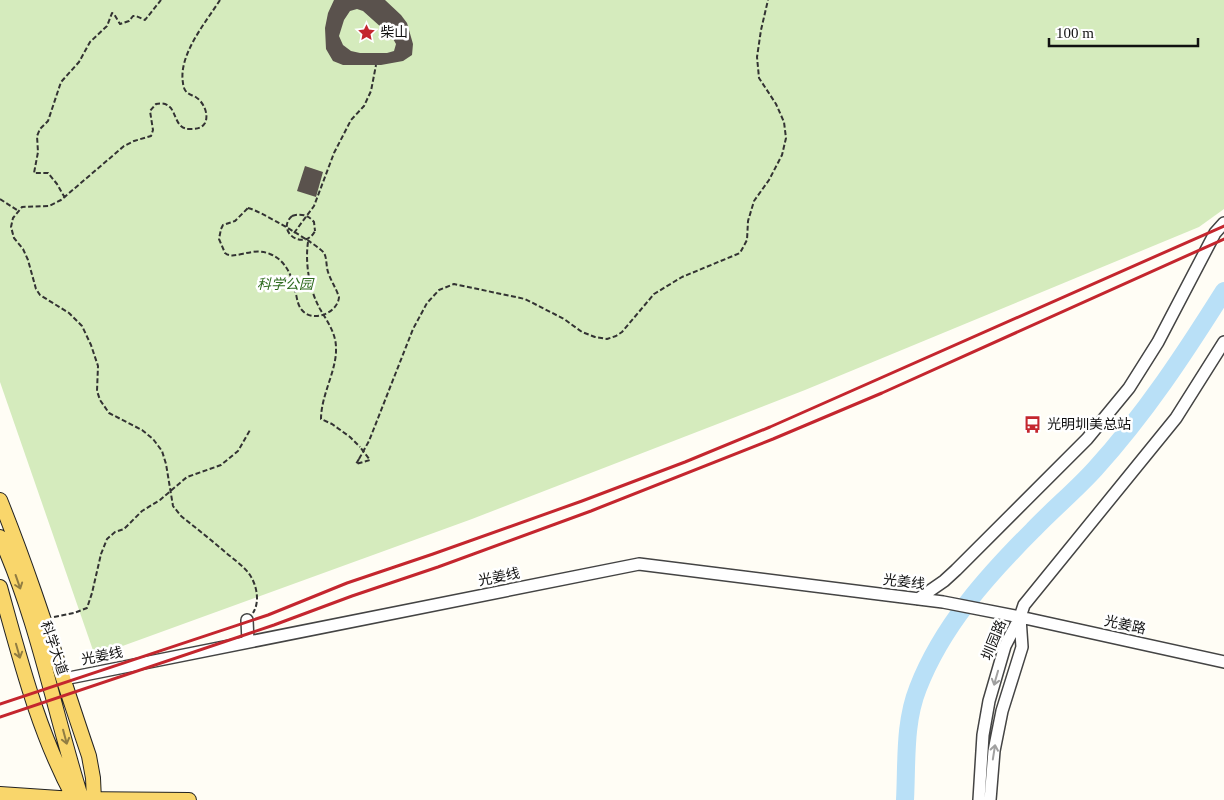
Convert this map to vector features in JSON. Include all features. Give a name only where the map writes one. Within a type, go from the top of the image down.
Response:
[{"type":"main road","name":"科学大道","points":[[0,500],[18,544],[89,756],[93,778],[84,799]]},
{"type":"main road","points":[[0,536],[10,558],[43,660],[84,799]]},
{"type":"main road","points":[[0,587],[23,667],[44,730],[60,770],[84,799]]},
{"type":"main road","points":[[0,794],[84,799],[189,800]]},
{"type":"street","points":[[918,599],[944,582],[1087,439],[1113,408],[1158,342],[1215,233],[1224,223]]},
{"type":"street","points":[[1020,617],[1024,605],[1176,418],[1224,342]]},
{"type":"street","name":"光姜线","points":[[64,678],[639,564],[943,602],[1020,617]]},
{"type":"street","name":"光姜路","points":[[1020,617],[1224,662]]},
{"type":"street","name":"圳园路","points":[[979,800],[983,736],[989,701],[1005,646],[1020,617]]},
{"type":"street","name":"圳园路","points":[[990,800],[994,751],[1002,711],[1022,647],[1020,617]]},
{"type":"street","points":[[247,620],[248,642]]},
{"type":"path","points":[[65,198],[48,173],[34,173],[40,129],[48,120],[61,82],[79,62],[90,42],[107,26],[112,13],[120,24],[129,21],[133,16],[145,20],[161,0]]},
{"type":"path","points":[[220,0],[194,38],[182,76],[184,90],[198,98],[206,111],[205,122],[201,127],[183,129],[179,126],[170,107],[166,104],[156,104],[150,111],[153,130],[151,136],[134,140],[124,146],[65,198],[49,206],[28,206],[18,211],[12,222],[12,233],[24,249],[36,289],[40,294],[69,312],[82,326],[98,366],[97,390],[100,400],[109,413],[142,430],[153,439],[162,451],[173,506],[181,516],[241,565],[250,575],[255,586],[257,603],[256,608],[247,620]]},
{"type":"path","points":[[308,242],[306,258],[310,281],[320,308],[334,334],[336,347],[323,402],[321,419],[350,436],[360,447],[370,460],[356,464],[359,459],[369,440],[413,329],[427,303],[439,290],[454,284],[525,300],[564,319],[582,332],[595,337],[607,338],[622,332],[654,294],[682,277],[740,253],[747,240],[748,221],[754,201],[769,180],[782,155],[786,138],[784,122],[776,104],[759,78],[757,57],[768,0]]},
{"type":"path","points":[[294,233],[314,206],[334,153],[351,120],[364,106],[371,92],[376,65]]},
{"type":"path","points":[[0,199],[18,211]]},
{"type":"path","points":[[251,208],[294,233],[317,246],[324,253],[327,269],[339,297],[336,306],[321,316],[308,315],[301,310],[289,271],[279,260],[271,254],[255,250],[228,256],[225,253],[219,235],[223,225],[235,221],[245,210],[251,208]]},
{"type":"path","points":[[306,215],[314,222],[315,230],[307,238],[298,240],[293,238],[289,233],[287,222],[292,216],[306,215]]},
{"type":"path","points":[[44,619],[74,613],[86,608],[107,539],[115,532],[124,529],[142,511],[160,500],[187,477],[221,465],[238,451],[250,430]]},
{"type":"green space","name":"科学公园","points":[[0,0],[1224,0],[1224,209],[1199,227],[805,390],[472,519],[95,656],[0,382]]},
{"type":"building","points":[[334,0],[385,0],[407,23],[413,44],[412,55],[403,61],[381,65],[343,65],[333,61],[326,49],[325,28],[328,13]],"holes":[[[357,9],[363,11],[392,37],[396,44],[394,51],[387,53],[360,53],[351,51],[343,45],[339,36],[344,20],[350,11]]]},
{"type":"building","points":[[305,166],[323,172],[316,197],[297,191]]},
{"type":"waterway","points":[[905,800],[910,715],[918,688],[928,665],[953,623],[999,565],[1088,477],[1131,427],[1179,360],[1224,291]]},
{"type":"railway","points":[[0,704],[268,615],[347,583],[582,501],[685,462],[770,427],[1224,226]]},
{"type":"railway","points":[[0,717],[274,625],[591,511],[773,439],[882,393],[1224,239]]},
{"type":"place","name":"柴山","points":[[366,32]]},
{"type":"place","name":"光明圳美总站","points":[[1033,424]]}]
